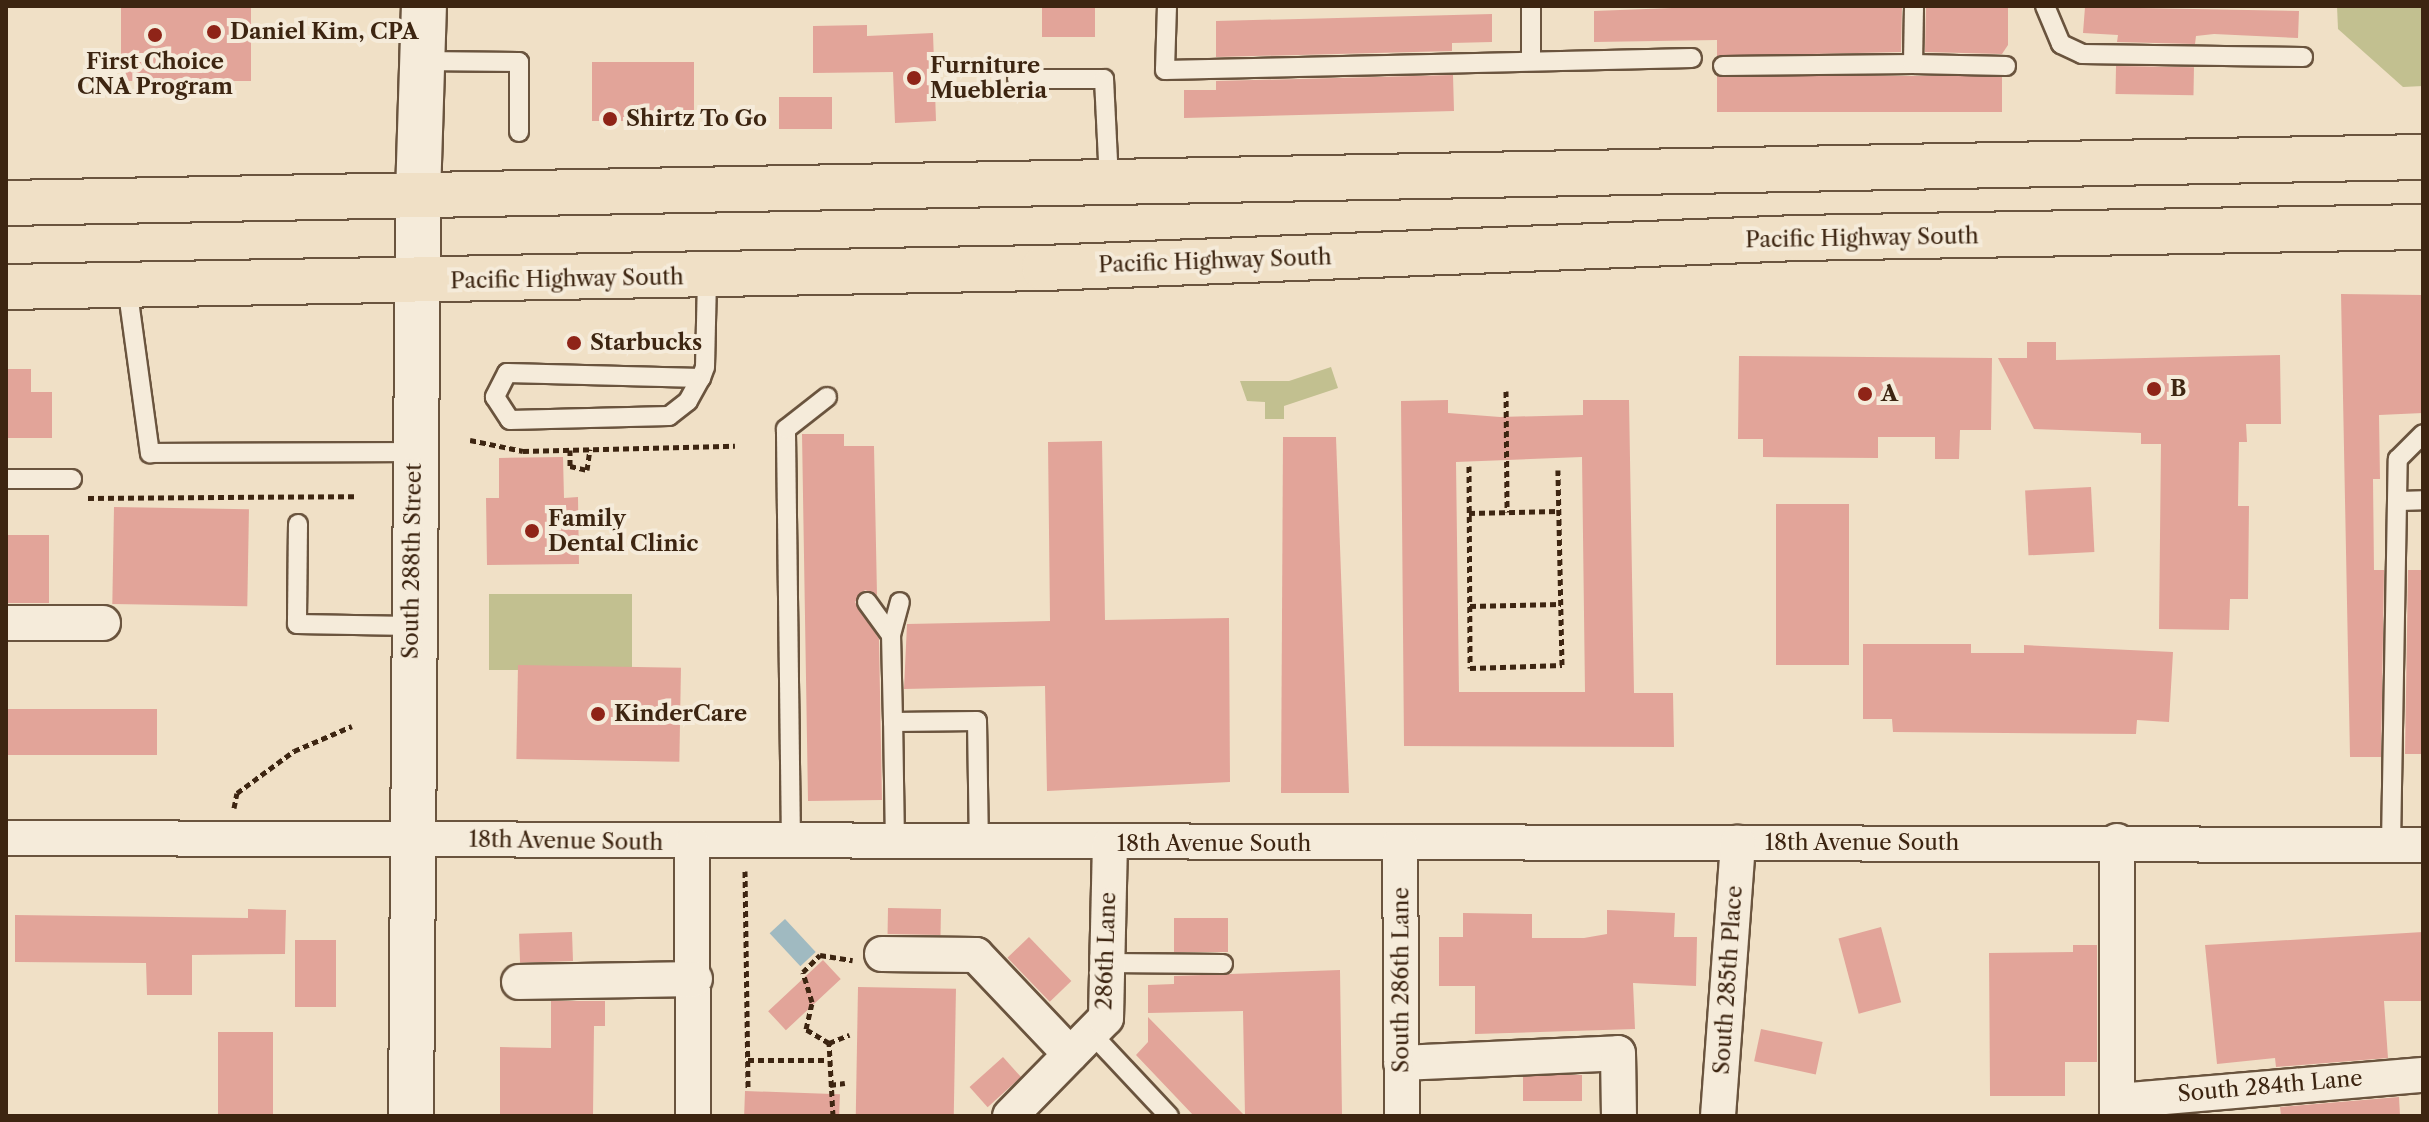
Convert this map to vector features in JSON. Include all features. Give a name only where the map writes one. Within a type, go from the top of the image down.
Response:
[{"type":"main road","name":"South 288th Street","points":[[411,1116],[409,838],[413,452],[420,61],[424,6]]},
{"type":"main road","points":[[6,203],[2423,157]]},
{"type":"main road","name":"Pacific Highway South","points":[[6,287],[707,276],[1798,238],[2423,227]]},
{"type":"street","points":[[6,623],[103,623]]},
{"type":"street","name":"18th Avenue South","points":[[6,838],[228,841],[409,838],[895,844],[2117,841],[2407,844]]},
{"type":"street","name":"South 284th Lane","points":[[2117,841],[2117,1108],[2423,1075]]},
{"type":"street","points":[[692,843],[695,979],[693,1116]]},
{"type":"street","name":"South 285th Place","points":[[1718,1116],[1738,843]]},
{"type":"street","name":"286th Lane","points":[[1010,1116],[1106,1018],[1110,844]]},
{"type":"street","name":"South 286th Lane","points":[[1400,844],[1402,1116]]},
{"type":"street","points":[[882,954],[976,955],[1081,1044]]},
{"type":"street","points":[[519,982],[695,979]]},
{"type":"street","points":[[1401,1063],[1618,1053],[1619,1116]]},
{"type":"lane","points":[[1167,6],[1165,70],[1692,58]]},
{"type":"lane","points":[[1531,6],[1531,61]]},
{"type":"lane","points":[[1913,64],[1914,6]]},
{"type":"lane","points":[[2045,6],[2061,44],[2082,54],[2303,57]]},
{"type":"lane","points":[[420,61],[519,62],[519,132]]},
{"type":"lane","points":[[1723,66],[2006,66]]},
{"type":"lane","points":[[1017,79],[1104,79],[1109,182]]},
{"type":"lane","points":[[701,378],[507,373],[495,397],[510,420],[669,416],[701,378],[707,276]]},
{"type":"lane","points":[[127,286],[150,453],[413,452]]},
{"type":"lane","points":[[791,843],[786,429],[827,397]]},
{"type":"lane","points":[[2407,844],[2398,459],[2423,434]]},
{"type":"lane","points":[[6,479],[72,479]]},
{"type":"lane","points":[[2400,501],[2423,500]]},
{"type":"lane","points":[[298,524],[297,624],[411,626]]},
{"type":"lane","points":[[867,602],[891,635]]},
{"type":"lane","points":[[895,844],[891,635],[900,602]]},
{"type":"lane","points":[[893,722],[977,721],[979,843]]},
{"type":"lane","points":[[1107,963],[1223,964]]},
{"type":"lane","points":[[1081,1044],[1169,1116]]},
{"type":"path","points":[[1506,391],[1507,512]]},
{"type":"path","points":[[470,440],[532,454],[590,449],[735,446]]},
{"type":"path","points":[[570,450],[570,466],[587,470],[590,449]]},
{"type":"path","points":[[1469,466],[1470,668],[1562,665],[1558,470]]},
{"type":"path","points":[[72,479],[84,498],[355,496]]},
{"type":"path","points":[[1469,513],[1558,511]]},
{"type":"path","points":[[1470,606],[1561,604]]},
{"type":"path","points":[[228,841],[237,793],[294,751],[352,726]]},
{"type":"path","points":[[745,871],[748,1090]]},
{"type":"path","points":[[829,1043],[806,1029],[812,1002],[803,972],[820,955],[843,961],[882,954]]},
{"type":"path","points":[[829,1043],[849,1035]]},
{"type":"path","points":[[829,1043],[833,1116]]},
{"type":"path","points":[[748,1060],[828,1060]]},
{"type":"path","points":[[830,1085],[845,1083]]},
{"type":"shaded area","points":[[2337,6],[2423,6],[2423,86],[2403,87],[2338,29]]},
{"type":"shaded area","points":[[1331,367],[1338,388],[1284,406],[1284,419],[1265,419],[1265,402],[1247,401],[1240,381],[1289,381]]},
{"type":"shaded area","points":[[489,594],[632,594],[632,670],[489,670]]},
{"type":"water","points":[[785,919],[816,952],[800,966],[770,933]]},
{"type":"building","points":[[121,6],[251,6],[251,81],[121,81]]},
{"type":"building","points":[[1042,6],[1095,6],[1095,37],[1042,37]]},
{"type":"building","points":[[1724,6],[1902,6],[1901,52],[1717,56],[1717,40],[1594,42],[1594,11]]},
{"type":"building","points":[[1926,6],[2008,6],[2008,45],[2002,54],[1925,52]]},
{"type":"building","points":[[2085,7],[2299,11],[2298,38],[2214,34],[2196,36],[2195,44],[2117,42],[2118,35],[2083,33]]},
{"type":"building","points":[[1492,14],[1492,42],[1452,43],[1452,51],[1216,57],[1216,21]]},
{"type":"building","points":[[867,25],[867,36],[933,33],[936,121],[895,123],[893,72],[813,73],[813,26]]},
{"type":"building","points":[[592,62],[694,62],[694,121],[592,121]]},
{"type":"building","points":[[2116,66],[2194,67],[2193,95],[2116,94]]},
{"type":"building","points":[[1453,75],[1454,111],[1184,118],[1184,90],[1216,90],[1216,81]]},
{"type":"building","points":[[1717,76],[2002,76],[2002,112],[1717,112]]},
{"type":"building","points":[[779,97],[832,97],[832,129],[779,129]]},
{"type":"building","points":[[2341,294],[2423,295],[2423,413],[2379,415],[2380,479],[2373,479],[2374,570],[2384,570],[2381,757],[2350,757]]},
{"type":"building","points":[[2027,342],[2056,342],[2056,360],[2280,355],[2281,424],[2246,424],[2247,442],[2239,442],[2238,506],[2249,506],[2248,599],[2230,599],[2229,630],[2159,629],[2161,444],[2141,444],[2141,433],[2034,429],[1998,358],[2027,358]]},
{"type":"building","name":"A","points":[[1739,356],[1992,358],[1991,430],[1960,430],[1959,459],[1935,459],[1935,437],[1878,437],[1878,458],[1763,457],[1763,439],[1738,439]]},
{"type":"building","points":[[6,369],[31,369],[31,392],[52,392],[52,438],[6,438]]},
{"type":"building","points":[[1448,400],[1448,413],[1500,417],[1583,415],[1583,400],[1629,400],[1634,693],[1673,693],[1674,747],[1404,746],[1401,401]],"holes":[[[1582,457],[1585,692],[1459,692],[1456,462]]]},
{"type":"building","points":[[802,434],[844,434],[844,446],[874,446],[877,595],[865,590],[855,602],[879,639],[882,800],[808,801]]},
{"type":"building","points":[[1283,437],[1336,437],[1349,793],[1281,793]]},
{"type":"building","points":[[1102,441],[1105,620],[1229,618],[1230,782],[1047,791],[1045,686],[904,689],[907,624],[1050,621],[1048,442]]},
{"type":"building","name":"Family Dental Clinic","points":[[563,457],[564,498],[578,497],[579,564],[487,565],[486,498],[499,498],[499,458]]},
{"type":"building","points":[[2091,487],[2094,552],[2028,555],[2025,490]]},
{"type":"building","points":[[1776,504],[1849,504],[1849,665],[1776,665]]},
{"type":"building","points":[[114,507],[249,509],[247,606],[112,604]]},
{"type":"building","points":[[6,535],[49,535],[49,603],[6,603]]},
{"type":"building","points":[[2408,570],[2423,570],[2423,754],[2405,754]]},
{"type":"building","points":[[1863,644],[1971,644],[1971,653],[2024,653],[2024,645],[2173,652],[2169,722],[2137,720],[2136,734],[1893,732],[1892,719],[1863,719]]},
{"type":"building","name":"KinderCare","points":[[518,665],[681,668],[679,762],[516,759]]},
{"type":"building","points":[[6,709],[157,709],[157,755],[6,755]]},
{"type":"building","points":[[888,908],[941,909],[941,935],[888,934]]},
{"type":"building","points":[[248,909],[286,910],[285,954],[192,955],[192,995],[147,995],[146,963],[15,962],[15,915],[248,918]]},
{"type":"building","points":[[1607,910],[1675,913],[1674,937],[1697,937],[1696,986],[1633,983],[1635,1029],[1475,1034],[1475,986],[1439,986],[1439,937],[1463,937],[1463,913],[1532,914],[1532,938],[1584,938],[1607,934]]},
{"type":"building","points":[[1174,918],[1228,918],[1228,952],[1174,952]]},
{"type":"building","points":[[1881,927],[1901,1002],[1859,1014],[1838,938]]},
{"type":"building","points":[[572,932],[573,961],[520,963],[519,934]]},
{"type":"building","points":[[2423,932],[2423,1001],[2384,1001],[2388,1058],[2276,1067],[2275,1058],[2217,1064],[2205,945]]},
{"type":"building","points":[[1029,937],[1071,981],[1050,1002],[1007,958]]},
{"type":"building","points":[[295,940],[336,940],[336,1007],[295,1007]]},
{"type":"building","points":[[2073,945],[2097,945],[2097,1062],[2065,1062],[2065,1096],[1990,1096],[1989,953],[2073,952]]},
{"type":"building","points":[[823,960],[841,979],[786,1030],[768,1011]]},
{"type":"building","points":[[1340,970],[1342,1115],[1245,1116],[1243,1011],[1148,1013],[1148,985],[1174,984],[1174,976]]},
{"type":"building","points":[[858,987],[956,989],[954,1116],[856,1116]]},
{"type":"building","points":[[551,1001],[605,1001],[605,1026],[594,1026],[593,1116],[500,1116],[500,1047],[551,1048]]},
{"type":"building","points":[[1148,1017],[1245,1116],[1194,1116],[1136,1055],[1148,1042]]},
{"type":"building","points":[[1761,1029],[1823,1042],[1816,1074],[1754,1061]]},
{"type":"building","points":[[218,1032],[273,1032],[273,1116],[218,1116]]},
{"type":"building","points":[[1003,1057],[1021,1077],[988,1107],[970,1087]]},
{"type":"building","points":[[1523,1075],[1582,1075],[1582,1101],[1523,1101]]},
{"type":"building","points":[[745,1091],[840,1094],[839,1116],[744,1116]]},
{"type":"building","points":[[2399,1097],[2400,1115],[2281,1116],[2280,1107]]},
{"type":"place","name":"Daniel Kim, CPA","points":[[214,32]]},
{"type":"place","name":"First Choice CNA Program","points":[[155,35]]},
{"type":"place","name":"Furniture Muebleria","points":[[914,78]]},
{"type":"place","name":"Shirtz To Go","points":[[610,119]]},
{"type":"place","name":"Starbucks","points":[[574,343]]},
{"type":"place","name":"B","points":[[2154,389]]},
{"type":"place","name":"A","points":[[1865,394]]},
{"type":"place","name":"Family Dental Clinic","points":[[532,531]]},
{"type":"place","name":"KinderCare","points":[[598,714]]}]
